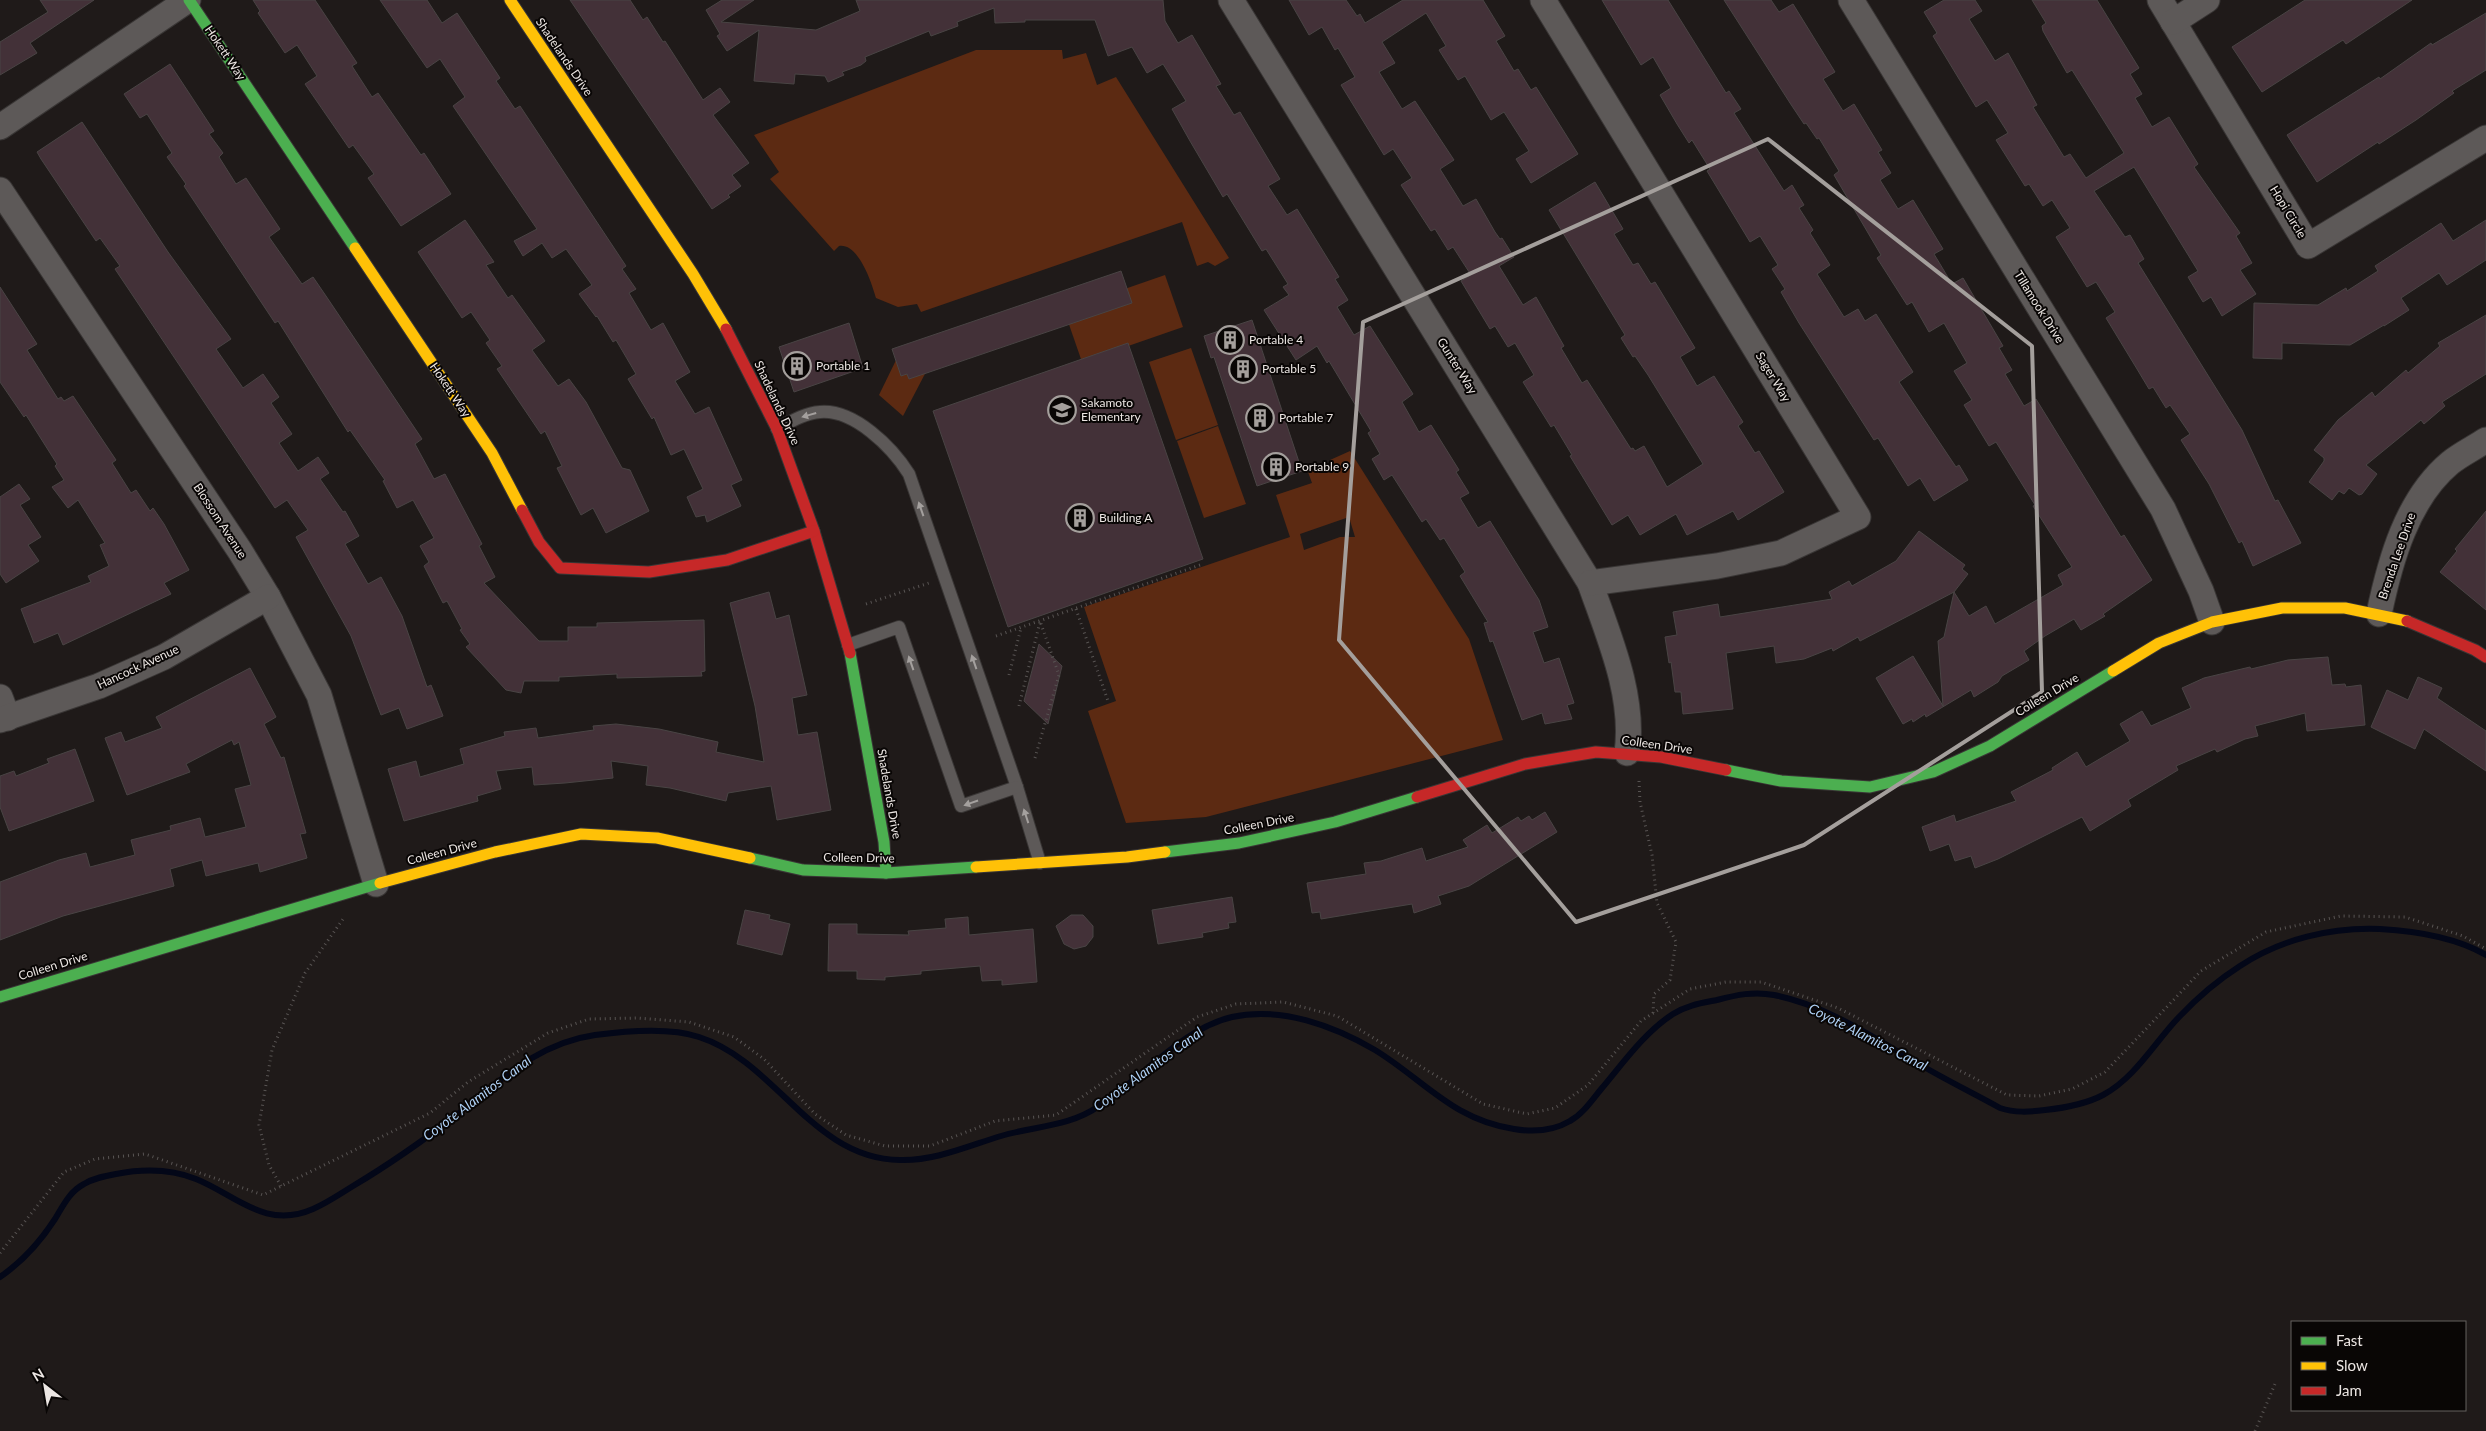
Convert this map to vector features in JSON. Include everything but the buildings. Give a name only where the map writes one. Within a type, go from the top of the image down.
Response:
[{"type":"street","name":"Hokett Way","points":[[0,128],[188,0],[492,453],[539,542],[560,568],[649,572],[727,560],[814,531]]},
{"type":"street","name":"Shadelands Drive","points":[[510,0],[693,274],[733,341],[777,429],[814,531],[848,644],[884,842],[886,873]]},
{"type":"street","name":"Gunter Way","points":[[1231,0],[1590,583],[1617,660],[1630,728],[1627,753]]},
{"type":"street","name":"Sager Way","points":[[1543,0],[1858,517],[1781,553],[1717,566],[1590,583]]},
{"type":"street","name":"Tillamook Drive","points":[[1851,0],[2163,509],[2201,591],[2212,622]]},
{"type":"street","name":"Hopi Circle","points":[[2160,0],[2308,246],[2486,138]]},
{"type":"street","points":[[2173,22],[2207,0]]},
{"type":"street","name":"Blossom Avenue","points":[[0,190],[240,551],[268,597],[319,695],[376,884]]},
{"type":"street","name":"Brenda Lee Drive","points":[[2379,614],[2386,582],[2415,504],[2450,464],[2486,440]]},
{"type":"street","name":"Hancock Avenue","points":[[3,712],[98,686],[164,656],[268,597]]},
{"type":"street","name":"Colleen Drive","points":[[0,997],[376,884],[495,852],[581,834],[657,838],[803,870],[886,873],[1127,857],[1239,843],[1335,822],[1525,764],[1596,752],[1660,757],[1781,781],[1870,787],[1933,772],[1990,746],[2159,644],[2212,622],[2282,608],[2344,608],[2379,614],[2407,621],[2475,650],[2486,657]]},
{"type":"lane","points":[[777,429],[798,418],[820,412],[843,414],[856,420],[901,461],[909,474],[1017,787],[1040,863]]},
{"type":"lane","points":[[848,644],[899,627],[961,806],[1017,787]]},
{"type":"path","points":[[996,636],[1203,564]]},
{"type":"path","points":[[866,604],[930,583]]},
{"type":"path","points":[[1076,609],[1108,701]]},
{"type":"path","points":[[1019,706],[1040,621]]},
{"type":"path","points":[[1035,758],[1058,675],[1040,621]]},
{"type":"path","points":[[1009,675],[1021,628]]},
{"type":"path","points":[[1639,781],[1640,802],[1652,855],[1657,903],[1676,942],[1670,980],[1654,994],[1652,1013]]},
{"type":"path","points":[[0,1253],[64,1172],[95,1159],[145,1154],[263,1195],[430,1113],[468,1082],[540,1038],[588,1018],[637,1018],[689,1022],[734,1037],[764,1058],[815,1114],[846,1135],[885,1146],[930,1146],[995,1122],[1056,1115],[1197,1017],[1236,1004],[1283,1002],[1337,1016],[1483,1104],[1527,1114],[1555,1108],[1588,1085],[1641,1021],[1690,989],[1726,982],[1761,982],[1838,1008],[2007,1095],[2039,1096],[2072,1089],[2104,1072],[2201,971],[2266,932],[2341,916],[2405,917],[2463,936],[2486,949]]},
{"type":"path","points":[[281,1186],[269,1164],[259,1125],[272,1050],[305,973],[345,917]]},
{"type":"path","points":[[2255,1431],[2274,1384]]},
{"type":"highlighted area","points":[[1768,139],[2032,346],[2042,692],[1804,845],[1576,922],[1339,640],[1363,322]]},
{"type":"shaded area","points":[[976,50],[1062,50],[1063,59],[1086,53],[1097,85],[1116,77],[1229,258],[1215,266],[1208,262],[1197,266],[1182,222],[921,312],[917,304],[898,307],[876,298],[864,266],[853,251],[839,246],[834,251],[770,179],[779,172],[754,135]]},
{"type":"shaded area","points":[[1165,275],[1183,327],[1082,362],[1064,310]]},
{"type":"shaded area","points":[[1191,348],[1218,425],[1176,440],[1149,362]]},
{"type":"shaded area","points":[[901,350],[928,368],[903,416],[879,395]]},
{"type":"shaded area","points":[[1218,426],[1246,504],[1204,518],[1177,441]]},
{"type":"shaded area","points":[[1350,451],[1469,639],[1503,740],[1206,817],[1126,823],[1088,711],[1116,701],[1084,607],[1290,537],[1276,495],[1312,483],[1308,472],[1331,464],[1330,460]],"holes":[[[1349,517],[1355,537],[1340,537],[1304,550],[1300,534]]]},
{"type":"waterway","name":"Coyote Alamitos Canal","points":[[0,1277],[16,1265],[37,1244],[74,1191],[92,1180],[136,1171],[177,1173],[196,1179],[265,1213],[280,1215],[296,1214],[323,1204],[367,1178],[445,1124],[521,1065],[556,1046],[575,1039],[595,1035],[633,1031],[661,1031],[699,1037],[726,1049],[751,1067],[818,1127],[842,1144],[869,1155],[913,1160],[939,1155],[1001,1136],[1064,1122],[1088,1113],[1115,1095],[1179,1043],[1196,1032],[1232,1017],[1251,1014],[1288,1016],[1325,1026],[1375,1050],[1456,1108],[1473,1117],[1514,1129],[1535,1130],[1557,1127],[1579,1115],[1626,1058],[1653,1030],[1673,1014],[1684,1008],[1745,994],[1767,994],[1793,1000],[1831,1014],[1939,1076],[2000,1108],[2028,1112],[2082,1103],[2103,1095],[2114,1088],[2135,1069],[2179,1017],[2208,990],[2232,971],[2256,957],[2289,942],[2343,930],[2380,929],[2407,931],[2448,939],[2486,955]]},
{"type":"traffic: fast","points":[[189,0],[355,248]]},
{"type":"traffic: fast","points":[[850,653],[884,842],[886,873]]},
{"type":"traffic: fast","points":[[1726,770],[1781,781],[1870,787],[1933,772],[1990,746],[2113,671]]},
{"type":"traffic: fast","points":[[1165,852],[1239,843],[1335,822],[1417,797]]},
{"type":"traffic: fast","points":[[750,858],[803,870],[886,873],[976,867]]},
{"type":"traffic: fast","points":[[0,997],[380,883]]},
{"type":"traffic: slow","points":[[510,0],[693,274],[726,329]]},
{"type":"traffic: slow","points":[[355,248],[492,453],[522,510]]},
{"type":"traffic: slow","points":[[2113,671],[2159,643],[2212,622],[2282,608],[2345,608],[2407,621]]},
{"type":"traffic: slow","points":[[380,883],[495,852],[581,834],[657,838],[750,858]]},
{"type":"traffic: slow","points":[[976,867],[1127,857],[1165,852]]},
{"type":"traffic: jam","points":[[726,329],[777,429],[814,531],[850,653]]},
{"type":"traffic: jam","points":[[522,510],[539,542],[560,568],[649,572],[727,560],[814,531]]},
{"type":"traffic: jam","points":[[2407,621],[2475,650],[2486,657]]},
{"type":"traffic: jam","points":[[1417,797],[1525,764],[1596,752],[1661,757],[1726,770]]},
{"type":"place","name":"Portable 4","points":[[1230,340]]},
{"type":"place","name":"Portable 1","points":[[797,366]]},
{"type":"place","name":"Portable 5","points":[[1243,369]]},
{"type":"place","name":"Sakamoto Elementary","points":[[1062,410]]},
{"type":"place","name":"Portable 7","points":[[1260,418]]},
{"type":"place","name":"Portable 9","points":[[1276,467]]},
{"type":"place","name":"Building A","points":[[1080,518]]}]
